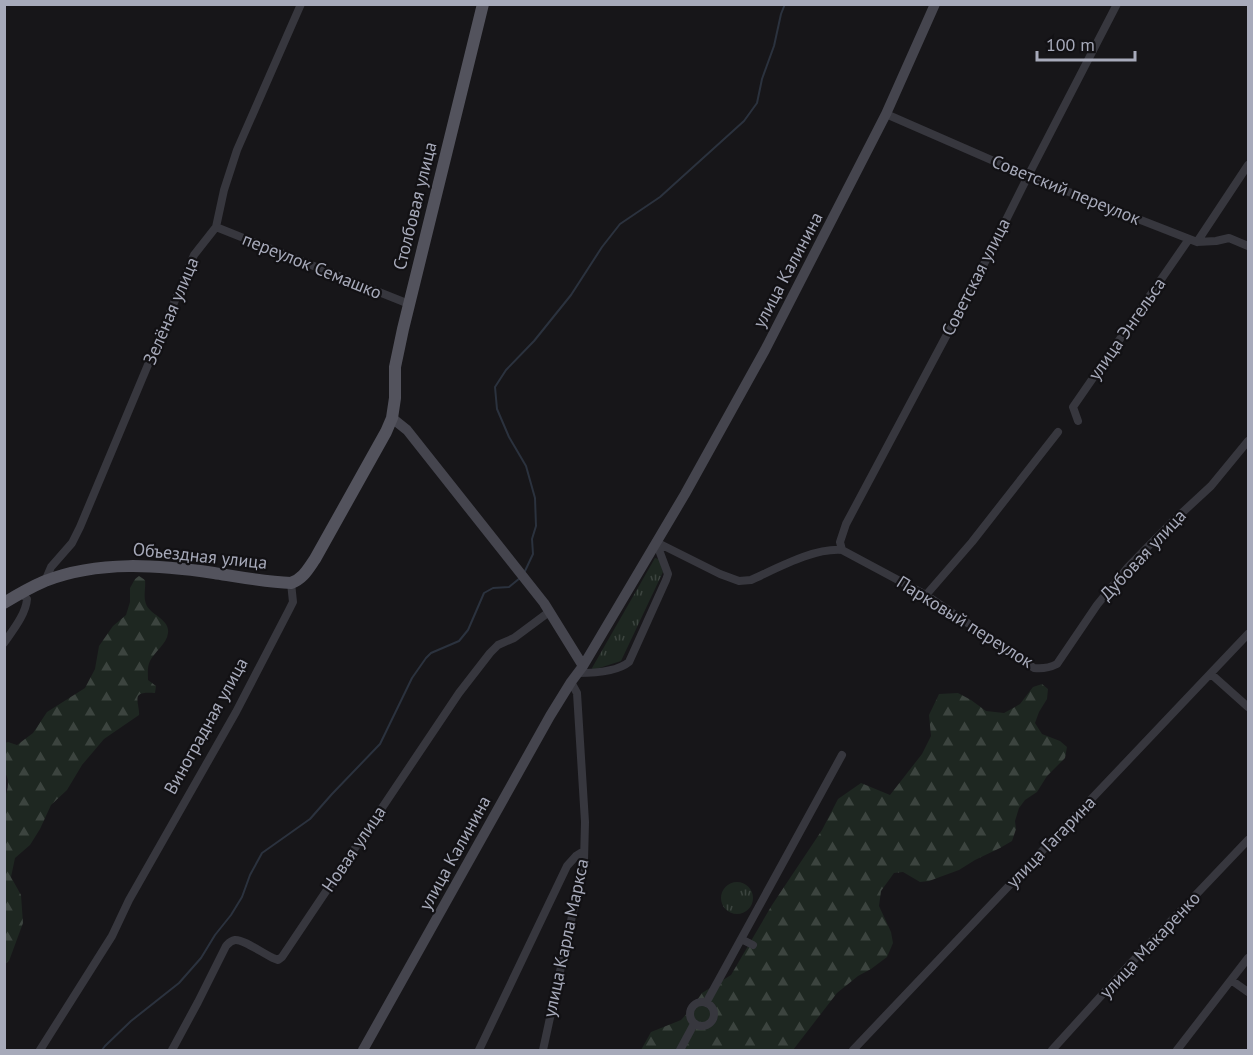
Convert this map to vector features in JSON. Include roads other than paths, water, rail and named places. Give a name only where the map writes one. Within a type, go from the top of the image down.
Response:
[{"type":"main road","name":"Столбовая улица","points":[[392,418],[395,368],[483,4]]},
{"type":"main road","points":[[291,583],[299,580],[315,559],[387,432],[392,418]]},
{"type":"main road","name":"Объездная улица","points":[[4,603],[45,581],[109,566],[205,572],[291,583]]},
{"type":"street","name":"Зелёная улица","points":[[45,581],[51,567],[72,543],[80,527],[194,255],[216,227],[224,190],[237,150],[301,4]]},
{"type":"street","name":"улица Калинина","points":[[363,1050],[577,674],[685,494],[765,350],[886,114],[935,4]]},
{"type":"street","name":"Советская улица","points":[[842,550],[840,542],[846,524],[976,280],[1116,4]]},
{"type":"street","name":"Советский переулок","points":[[886,114],[1028,176],[1193,241],[1216,241],[1229,238],[1248,246]]},
{"type":"street","name":"улица Энгельса","points":[[1078,421],[1073,407],[1248,165]]},
{"type":"street","name":"переулок Семашко","points":[[216,227],[410,304]]},
{"type":"street","points":[[392,418],[407,430],[549,612],[577,674],[623,667],[629,662],[668,574],[656,542]]},
{"type":"street","points":[[926,595],[972,542],[1058,432]]},
{"type":"street","name":"Дубовая улица","points":[[1042,669],[1057,664],[1097,605],[1128,567],[1211,486],[1248,441]]},
{"type":"street","points":[[656,542],[739,581],[751,580],[818,551],[842,550]]},
{"type":"street","name":"Парковый переулок","points":[[842,550],[926,595],[1034,668],[1042,669]]},
{"type":"street","name":"Виноградная улица","points":[[40,1050],[112,936],[129,900],[236,712],[293,602],[291,583]]},
{"type":"street","points":[[4,643],[27,603],[27,599],[21,593]]},
{"type":"street","name":"Новая улица","points":[[172,1050],[226,946],[235,940],[278,960],[282,957],[459,693],[498,645],[514,638],[549,612]]},
{"type":"street","name":"улица Гагарина","points":[[853,1050],[1248,634]]},
{"type":"street","name":"улица Карла Маркса","points":[[543,1050],[584,861],[585,822],[577,674]]},
{"type":"street","points":[[1211,674],[1248,707]]},
{"type":"street","points":[[706,1003],[741,939],[755,907],[842,755]]},
{"type":"street","name":"улица Макаренко","points":[[1052,1050],[1248,840]]},
{"type":"street","points":[[479,1050],[567,866],[584,851]]},
{"type":"street","points":[[741,939],[753,945]]},
{"type":"street","points":[[1177,1050],[1248,958]]},
{"type":"street","points":[[1231,980],[1248,992]]},
{"type":"street","points":[[700,1003],[711,1006],[713,1017],[710,1023],[705,1026],[694,1024],[690,1016],[692,1008],[700,1003]]},
{"type":"street","points":[[680,1050],[694,1024]]},
{"type":"waterway","points":[[525,571],[533,554],[532,539],[536,526],[535,498],[526,466],[509,437],[497,409],[495,387],[506,370],[534,341],[571,295],[620,224],[660,197],[744,121],[757,103],[785,4]]},
{"type":"waterway","points":[[102,1050],[131,1021],[179,983],[201,958],[242,897],[250,875],[262,853],[310,819],[380,744],[412,678],[426,658],[431,653],[459,641],[468,630],[484,593],[493,588],[509,587],[520,578]]}]
